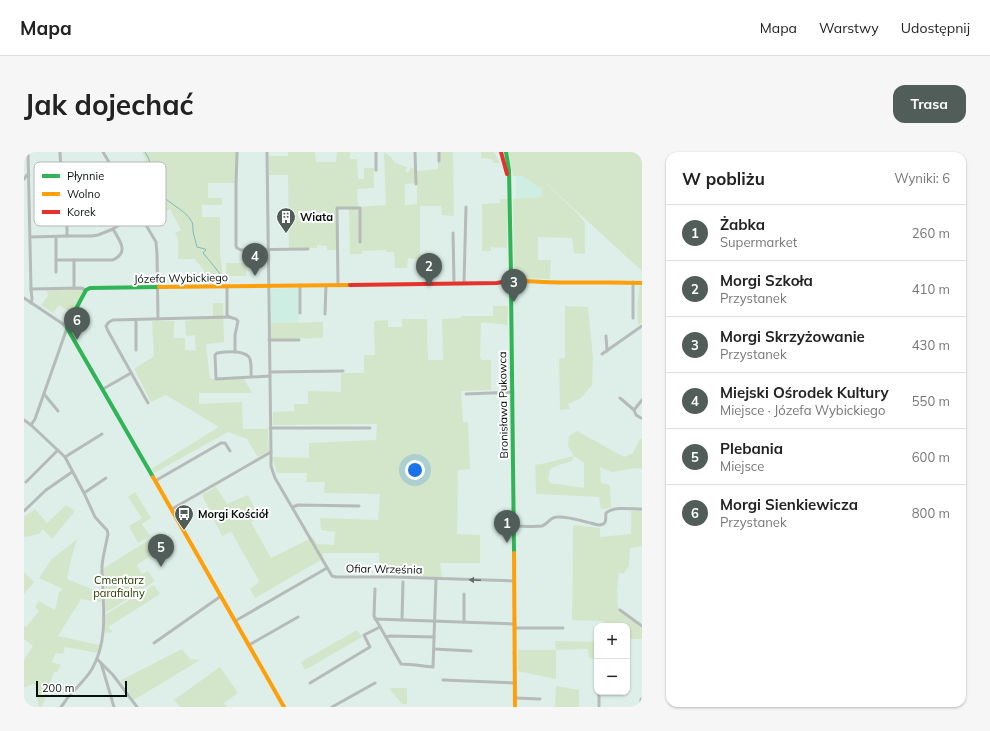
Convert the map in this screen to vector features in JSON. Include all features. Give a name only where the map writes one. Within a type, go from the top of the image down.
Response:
[{"type":"street","points":[[24,152],[28,153],[27,174],[31,303]]},
{"type":"street","points":[[60,152],[60,162]]},
{"type":"street","points":[[105,152],[111,162]]},
{"type":"street","points":[[237,152],[237,248],[240,250],[308,250]]},
{"type":"street","name":"Ofiar Września","points":[[267,152],[270,452],[271,466],[275,478],[332,576],[514,581]]},
{"type":"street","points":[[376,152],[376,170]]},
{"type":"street","points":[[415,152],[416,184]]},
{"type":"street","points":[[439,152],[439,161]]},
{"type":"street","points":[[501,152],[509,181]]},
{"type":"street","points":[[506,152],[509,170],[511,275],[508,277],[507,281],[511,285],[514,284],[516,280]]},
{"type":"street","points":[[24,179],[27,174]]},
{"type":"street","points":[[464,283],[466,207]]},
{"type":"street","points":[[338,285],[337,208],[360,208],[360,242]]},
{"type":"street","points":[[67,226],[67,236]]},
{"type":"street","points":[[30,237],[92,236],[98,235],[118,226]]},
{"type":"street","points":[[147,226],[156,244],[158,319]]},
{"type":"street","points":[[56,260],[113,260],[119,256],[122,247],[113,229]]},
{"type":"street","points":[[453,232],[454,283]]},
{"type":"street","points":[[56,236],[56,272]]},
{"type":"street","points":[[74,260],[74,288]]},
{"type":"street","points":[[511,275],[515,277],[516,280],[533,282],[642,283]]},
{"type":"street","name":"Józefa Wybickiego","points":[[31,289],[81,288],[86,290],[90,288],[497,283],[507,281]]},
{"type":"street","points":[[633,282],[633,318]]},
{"type":"street","points":[[300,285],[300,313]]},
{"type":"street","points":[[326,285],[326,314]]},
{"type":"street","name":"Bronisława Pukowca","points":[[511,285],[515,707]]},
{"type":"street","points":[[227,286],[227,315],[229,318]]},
{"type":"street","points":[[31,425],[35,419],[67,328],[86,290]]},
{"type":"street","points":[[24,298],[67,328],[284,707]]},
{"type":"street","points":[[148,403],[108,331],[106,326],[109,322],[113,320],[158,319],[229,318],[238,320],[234,352]]},
{"type":"street","points":[[136,320],[136,350]]},
{"type":"street","points":[[602,354],[642,326]]},
{"type":"street","points":[[606,336],[607,351]]},
{"type":"street","points":[[269,340],[299,340]]},
{"type":"street","points":[[251,377],[251,365],[248,356],[234,352],[216,353],[216,379],[251,377],[270,374],[343,372]]},
{"type":"street","points":[[103,390],[131,373]]},
{"type":"street","points":[[466,394],[512,392]]},
{"type":"street","points":[[44,394],[58,411]]},
{"type":"street","points":[[620,398],[634,410],[636,415],[641,418]]},
{"type":"street","points":[[634,410],[642,400]]},
{"type":"street","points":[[24,420],[65,457],[95,517],[108,534],[102,566],[103,628],[99,655],[88,676],[61,707]]},
{"type":"street","points":[[270,428],[370,428]]},
{"type":"street","points":[[65,457],[102,434]]},
{"type":"street","points":[[155,481],[221,443],[225,443],[230,451]]},
{"type":"street","points":[[26,482],[58,450]]},
{"type":"street","points":[[172,509],[270,452]]},
{"type":"street","points":[[24,511],[46,490],[72,472]]},
{"type":"street","points":[[84,493],[106,478]]},
{"type":"street","points":[[293,507],[298,505],[359,506]]},
{"type":"street","points":[[514,526],[541,526],[546,524],[551,518],[555,517],[575,519],[600,525],[606,522],[606,513],[611,509],[641,509]]},
{"type":"street","points":[[235,621],[328,568]]},
{"type":"street","points":[[375,589],[375,619],[401,664],[414,664],[418,666],[433,667],[436,578]]},
{"type":"street","points":[[402,620],[403,582]]},
{"type":"street","points":[[464,594],[464,622]]},
{"type":"street","points":[[154,643],[221,596]]},
{"type":"street","points":[[620,610],[642,626]]},
{"type":"street","points":[[249,645],[298,617]]},
{"type":"street","points":[[375,619],[464,622],[563,628]]},
{"type":"street","points":[[310,683],[370,648],[364,635],[380,627]]},
{"type":"street","points":[[386,637],[434,637]]},
{"type":"street","points":[[434,649],[471,651]]},
{"type":"street","points":[[97,659],[113,675],[137,707]]},
{"type":"street","points":[[101,663],[114,707]]},
{"type":"street","points":[[443,680],[515,683]]},
{"type":"street","points":[[332,707],[375,683]]},
{"type":"street","points":[[599,695],[599,707]]},
{"type":"street","points":[[515,698],[540,699]]},
{"type":"street","points":[[641,699],[641,707]]},
{"type":"shaded area","points":[[516,176],[522,176],[542,188],[541,197],[516,199]]},
{"type":"shaded area","points":[[298,288],[299,323],[270,324],[271,289]]},
{"type":"green space","points":[[142,152],[239,152],[237,183],[208,183],[208,198],[222,198],[222,205],[202,205],[202,217],[220,217],[220,253],[224,285],[204,285],[204,270],[195,259],[178,259],[178,239],[175,233],[181,230],[170,209],[166,211],[166,162],[142,162],[146,160]]},
{"type":"green space","points":[[288,152],[315,152],[316,162],[336,162],[337,152],[350,152],[350,159],[357,159],[358,179],[364,179],[364,168],[374,168],[374,188],[357,189],[358,207],[386,205],[384,152],[391,157],[395,163],[407,167],[405,171],[408,173],[411,167],[416,171],[438,169],[438,152],[453,152],[454,216],[442,215],[441,206],[420,206],[420,256],[419,259],[408,258],[407,268],[395,268],[394,252],[386,252],[386,250],[362,251],[362,254],[350,254],[349,207],[336,207],[336,250],[327,250],[327,246],[317,245],[317,248],[289,248],[288,175],[269,175],[269,156],[288,156]],"holes":[[[415,183],[417,185],[417,204],[405,205],[405,184]]]},
{"type":"green space","points":[[481,152],[494,152],[500,163],[493,163],[491,159],[481,158]]},
{"type":"green space","points":[[508,152],[642,152],[642,271],[535,173],[576,212],[585,223],[585,254],[574,253],[572,238],[538,237],[538,260],[551,260],[550,279],[522,278],[518,276],[514,268],[513,199],[541,197],[542,189],[522,176],[513,176]]},
{"type":"green space","points":[[500,199],[508,199],[507,248],[491,247],[491,251],[482,251],[482,204],[500,203]]},
{"type":"green space","points":[[250,253],[264,253],[264,265],[250,265]]},
{"type":"green space","points":[[226,263],[246,263],[246,276],[226,276]]},
{"type":"green space","points":[[640,284],[642,285],[642,322],[638,325],[637,306]]},
{"type":"green space","points":[[82,289],[83,291],[72,313],[59,305],[53,313],[41,305],[48,296],[47,290]]},
{"type":"green space","points":[[213,303],[223,303],[224,342],[207,344],[206,346],[210,378],[244,379],[252,393],[199,393],[199,404],[242,402],[243,429],[268,429],[269,451],[258,457],[247,439],[228,432],[154,473],[151,469],[219,427],[166,395],[151,402],[134,369],[154,356],[152,321],[174,321],[174,338],[185,338],[185,350],[196,351],[195,335],[186,336],[185,321],[212,317]]},
{"type":"green space","points":[[493,306],[508,306],[507,325],[483,322],[481,324],[480,358],[482,360],[491,360],[491,390],[461,391],[463,422],[468,422],[470,469],[458,470],[457,534],[480,535],[480,563],[440,563],[442,577],[379,575],[379,553],[323,553],[321,560],[255,598],[250,589],[259,581],[232,533],[230,532],[222,536],[202,495],[216,487],[227,504],[248,495],[259,517],[251,522],[271,558],[313,537],[317,544],[334,545],[335,532],[321,530],[320,518],[378,520],[380,494],[324,493],[325,482],[306,482],[307,473],[277,473],[272,457],[309,458],[309,443],[376,440],[377,424],[273,425],[273,412],[294,411],[294,404],[308,404],[308,391],[341,392],[341,373],[364,373],[364,355],[375,355],[374,321],[388,320],[388,327],[402,327],[402,319],[427,319],[428,360],[443,360],[442,319],[461,318],[461,316],[493,316]]},
{"type":"green space","points":[[565,306],[588,307],[593,359],[592,385],[581,398],[568,404],[570,409],[560,410],[559,359],[565,358]]},
{"type":"green space","points":[[323,322],[323,338],[271,339],[271,323]]},
{"type":"green space","points":[[577,431],[624,457],[633,453],[640,439],[642,439],[642,469],[635,468],[612,472],[600,467],[601,483],[610,485],[611,508],[601,509],[599,497],[536,494],[535,465],[574,456],[568,446],[569,436]],"holes":[[[574,456],[584,463],[584,488],[550,483],[548,479],[550,469],[572,461]]]},
{"type":"green space","points":[[135,492],[151,518],[142,524],[150,536],[138,543],[129,526],[142,518],[128,497]]},
{"type":"green space","points":[[66,505],[75,511],[52,539],[43,529],[39,534],[24,537],[24,517],[35,509],[47,523]]},
{"type":"green space","points":[[642,510],[642,546],[630,548],[629,566],[623,574],[619,572],[617,591],[618,607],[642,629],[642,639],[630,639],[630,623],[605,623],[603,621],[572,620],[573,525],[600,528],[600,537],[631,534],[631,511]]},
{"type":"green space","name":"Cmentarz parafialny","points":[[160,533],[168,547],[156,552],[137,565],[142,574],[148,571],[155,581],[105,612],[104,568]]},
{"type":"green space","points":[[77,539],[67,579],[101,593],[101,602],[81,599],[58,636],[99,645],[98,653],[65,647],[63,654],[56,653],[52,662],[61,665],[57,672],[54,672],[42,707],[39,707],[35,685],[33,684],[24,687],[24,660],[33,646],[24,639],[24,626],[26,627],[39,611],[35,607],[39,601],[55,610],[59,592],[63,589],[39,578],[52,559]]},
{"type":"green space","points":[[24,572],[34,582],[24,594]]},
{"type":"green space","points":[[154,585],[160,594],[108,627],[113,632],[105,633],[105,615]]},
{"type":"green space","points":[[357,630],[362,637],[305,670],[301,662]]},
{"type":"green space","points":[[555,641],[594,642],[594,659],[589,658],[588,649],[556,650]]},
{"type":"green space","points":[[182,649],[190,659],[200,660],[134,700],[121,680]]},
{"type":"green space","points":[[518,650],[556,650],[556,679],[518,671]]},
{"type":"green space","points":[[220,667],[238,693],[224,703],[227,707],[180,707],[174,700]]},
{"type":"green space","points":[[556,686],[579,690],[579,707],[555,707]]},
{"type":"green space","points":[[389,688],[407,688],[407,704],[402,704]]},
{"type":"waterway","points":[[145,152],[150,162]]},
{"type":"waterway","points":[[166,199],[189,217],[192,223],[197,247],[206,250],[203,253],[224,279],[225,283]]},
{"type":"traffic: fast","points":[[506,152],[509,170],[511,275]]},
{"type":"traffic: fast","points":[[511,285],[514,553]]},
{"type":"traffic: fast","points":[[153,477],[67,328],[86,290],[90,288],[159,287]]},
{"type":"traffic: slow","points":[[516,280],[548,282],[642,283]]},
{"type":"traffic: slow","points":[[159,287],[350,285]]},
{"type":"traffic: slow","points":[[153,477],[284,707]]},
{"type":"traffic: slow","points":[[514,553],[515,707]]},
{"type":"traffic: jam","points":[[501,152],[507,174]]},
{"type":"traffic: jam","points":[[350,285],[497,283],[507,281]]},
{"type":"place","name":"Wiata","points":[[286,234]]},
{"type":"place","name":"Miejski Ośrodek Kultury","points":[[255,276]]},
{"type":"place","name":"Morgi Szkoła","points":[[429,286]]},
{"type":"place","name":"Morgi Skrzyżowanie","points":[[514,302]]},
{"type":"place","name":"Morgi Sienkiewicza","points":[[77,340]]},
{"type":"place","name":"Morgi Kościół","points":[[184,531]]},
{"type":"place","name":"Żabka","points":[[507,543]]},
{"type":"place","name":"Plebania","points":[[161,567]]}]
